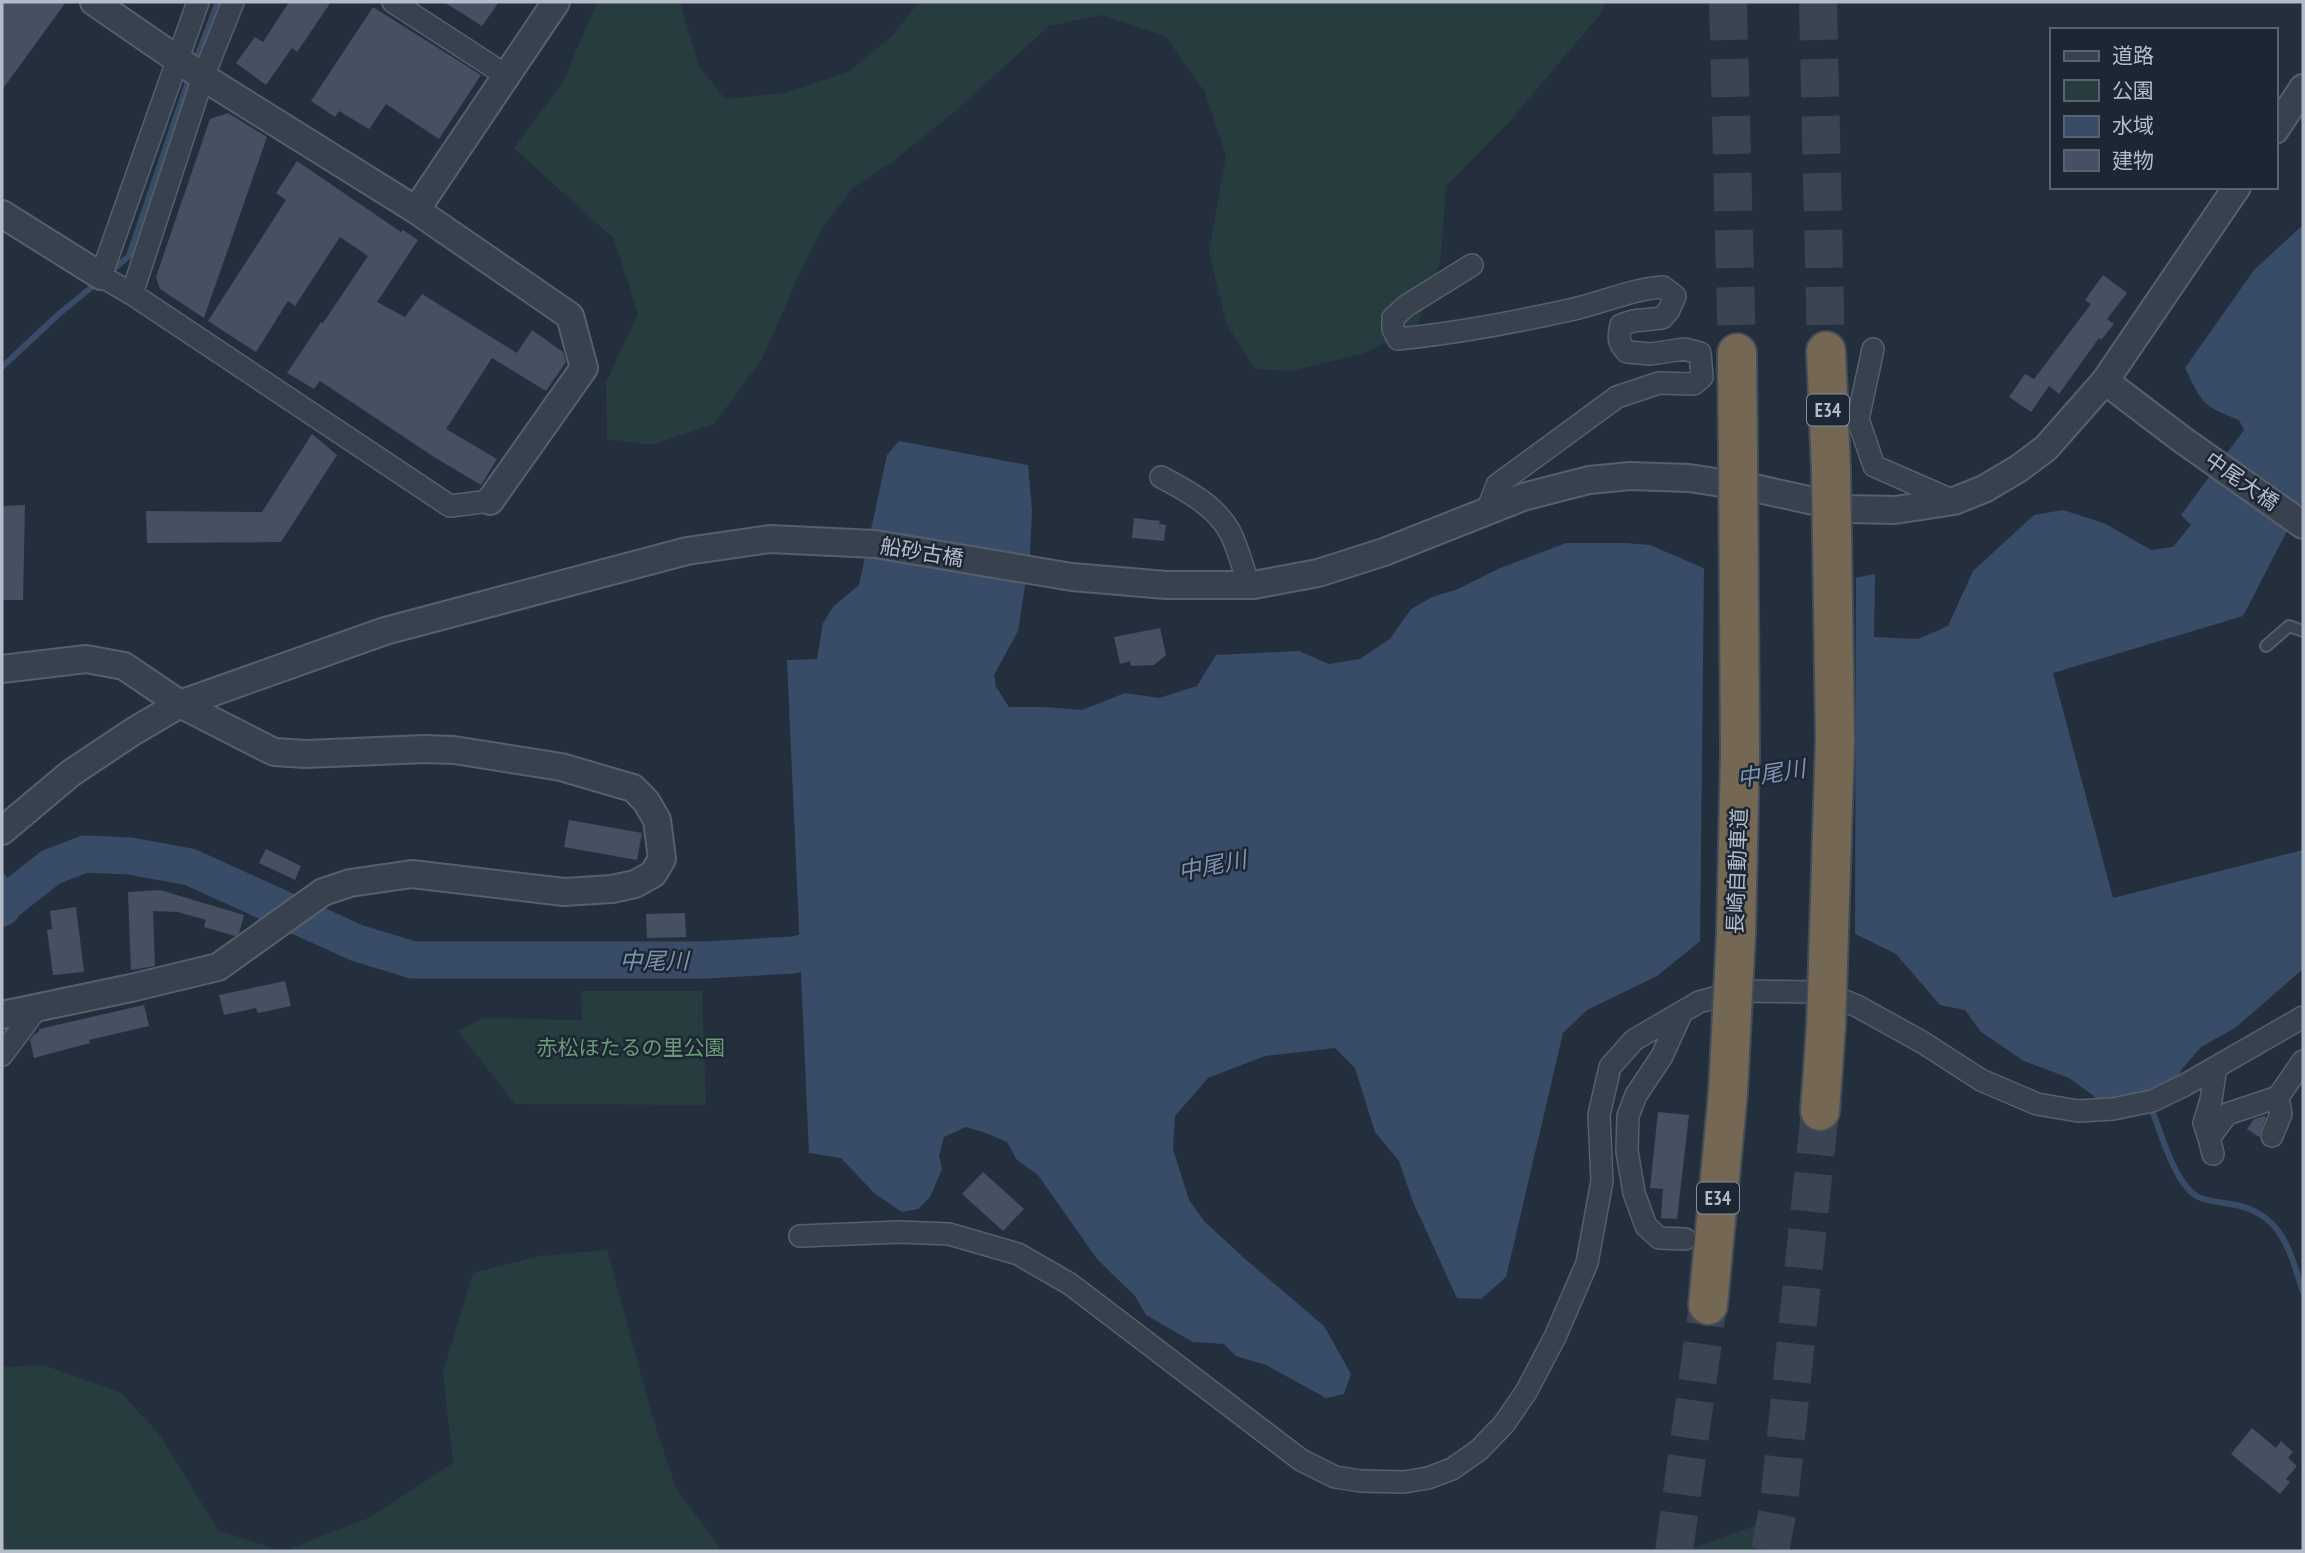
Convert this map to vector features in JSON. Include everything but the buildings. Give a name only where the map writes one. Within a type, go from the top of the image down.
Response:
[{"type":"highway","name":"E34","points":[[1820,1111],[1826,1026],[1835,739],[1831,470],[1826,351]]},
{"type":"highway","name":"長崎自動車道","points":[[1708,1305],[1728,1092],[1736,934],[1741,753],[1737,353]]},
{"type":"street","points":[[2,214],[132,294],[450,506],[490,501],[584,368],[570,316],[416,210],[204,77],[94,2]]},
{"type":"street","points":[[101,276],[198,2]]},
{"type":"street","points":[[132,294],[204,77],[233,2]]},
{"type":"street","points":[[393,2],[507,76]]},
{"type":"street","points":[[416,210],[556,2]]},
{"type":"street","points":[[2277,127],[2303,88]]},
{"type":"street","name":"船砂古橋","points":[[2,831],[71,773],[180,704],[386,631],[687,551],[770,539],[875,544],[1072,577],[1166,585],[1249,585],[1318,573],[1384,552],[1523,496],[1575,484],[1630,476],[1689,478],[1754,488],[1850,509],[1895,510],[1954,501],[1984,489],[2046,448],[2105,382],[2236,189]]},
{"type":"street","points":[[1472,265],[1406,306],[1393,318],[1393,329],[1398,339],[1488,327],[1578,308],[1642,288],[1663,287],[1675,296],[1669,310],[1662,318],[1620,325],[1618,338],[1621,345],[1627,352],[1651,354],[1684,349],[1700,353],[1703,365],[1702,377],[1694,384],[1659,383],[1617,397],[1497,485],[1487,511]]},
{"type":"street","points":[[1873,349],[1858,419],[1874,466],[1954,501]]},
{"type":"street","name":"中尾大橋","points":[[2105,382],[2303,525]]},
{"type":"street","points":[[1161,477],[1187,491],[1215,513],[1230,532],[1249,585]]},
{"type":"street","points":[[2,670],[86,659],[124,666],[180,704],[274,752],[306,754],[454,750],[561,767],[633,788],[657,820],[662,859],[653,874],[635,884],[612,889],[564,892],[412,874],[350,883],[323,892],[218,967],[2,1015]]},
{"type":"street","points":[[800,1236],[900,1232],[949,1234],[1018,1255],[1070,1284],[1301,1460],[1335,1477],[1361,1482],[1404,1482],[1428,1478],[1451,1469],[1479,1450],[1504,1424],[1526,1392],[1555,1337],[1587,1263],[1602,1181],[1600,1115],[1610,1067],[1634,1040],[1699,1002],[1739,991],[1824,992],[1857,1006],[1900,1030],[1981,1080],[2037,1104],[2078,1111],[2113,1110],[2152,1101],[2216,1068],[2303,1017]]},
{"type":"street","points":[[2,1055],[37,1007]]},
{"type":"street","points":[[1682,1012],[1662,1056],[1636,1095],[1628,1116],[1627,1151],[1634,1193],[1646,1226],[1659,1238],[1685,1239]]},
{"type":"street","points":[[2216,1068],[2204,1123],[2211,1146],[2227,1114],[2278,1097],[2303,1061]]},
{"type":"street","points":[[2272,1136],[2281,1114],[2278,1097]]},
{"type":"lane","points":[[2266,646],[2289,626],[2303,631]]},
{"type":"green space","points":[[597,2],[680,2],[699,66],[725,99],[785,93],[848,72],[892,36],[919,2],[1606,2],[1599,16],[1508,123],[1446,186],[1441,258],[1416,329],[1362,354],[1291,371],[1255,369],[1226,323],[1209,252],[1226,155],[1205,92],[1165,36],[1102,15],[1049,26],[953,113],[892,162],[852,189],[823,227],[762,359],[714,424],[651,445],[607,439],[606,383],[638,313],[614,239],[514,148],[563,82]]},
{"type":"green space","name":"赤松ほたるの里公園","points":[[581,991],[702,991],[706,1105],[515,1104],[458,1031],[484,1018],[582,1020]]},
{"type":"green space","points":[[607,1250],[654,1422],[676,1488],[722,1551],[284,1551],[371,1517],[453,1463],[443,1372],[473,1273],[541,1256]]},
{"type":"green space","points":[[43,1365],[120,1392],[159,1434],[219,1531],[283,1551],[2,1551],[2,1367]]},
{"type":"green space","points":[[1771,1520],[1787,1551],[1684,1551]]},
{"type":"water","points":[[2303,225],[2303,500],[2243,616],[2053,673],[2113,898],[2303,850],[2303,969],[2235,1028],[2201,1047],[2183,1068],[2158,1108],[2136,1116],[2115,1114],[2069,1078],[2024,1061],[1981,1032],[1965,1010],[1940,1005],[1896,954],[1839,926],[1753,918],[1699,942],[1657,976],[1587,1010],[1563,1033],[1506,1277],[1481,1299],[1457,1298],[1413,1202],[1399,1161],[1375,1132],[1355,1068],[1335,1048],[1265,1056],[1208,1078],[1175,1116],[1173,1149],[1189,1200],[1205,1222],[1324,1326],[1351,1374],[1344,1394],[1326,1398],[1266,1365],[1236,1356],[1224,1344],[1193,1342],[1146,1315],[1135,1296],[1097,1259],[1038,1175],[1017,1160],[1007,1142],[966,1127],[944,1137],[939,1156],[942,1169],[930,1197],[918,1209],[902,1212],[874,1193],[841,1158],[809,1153],[787,660],[817,659],[823,623],[833,607],[859,585],[887,455],[899,441],[1028,465],[1032,511],[1030,553],[1018,631],[994,675],[996,687],[1009,707],[1082,710],[1125,693],[1159,698],[1197,686],[1216,655],[1299,651],[1329,664],[1360,659],[1390,639],[1411,609],[1432,597],[1458,589],[1498,569],[1566,543],[1650,545],[1722,576],[1777,584],[1850,579],[1875,574],[1874,637],[1918,639],[1948,626],[1973,571],[2034,515],[2063,510],[2106,524],[2151,550],[2173,547],[2191,525],[2181,515],[2244,430],[2239,420],[2204,402],[2185,368],[2254,270]]},
{"type":"pier","points":[[1704,564],[1723,573],[1777,580],[1856,574],[1855,937],[1838,929],[1754,921],[1700,945]]},
{"type":"waterway","points":[[195,62],[218,2]]},
{"type":"waterway","points":[[109,273],[129,256],[190,76]]},
{"type":"waterway","points":[[2,367],[98,282]]},
{"type":"waterway","name":"中尾川","points":[[2,908],[51,867],[85,854],[130,856],[190,867],[357,943],[413,960],[706,960],[793,955],[848,943]]},
{"type":"waterway","points":[[2,876],[17,894]]},
{"type":"waterway","points":[[2152,1110],[2169,1156],[2187,1188],[2203,1199],[2236,1205],[2264,1217],[2282,1237],[2303,1292]]},
{"type":"tunnel","points":[[1728,2],[1737,353]]},
{"type":"tunnel","points":[[1818,2],[1826,351]]},
{"type":"tunnel","points":[[1770,1551],[1779,1503],[1820,1111]]},
{"type":"tunnel","points":[[1674,1551],[1708,1305]]}]
